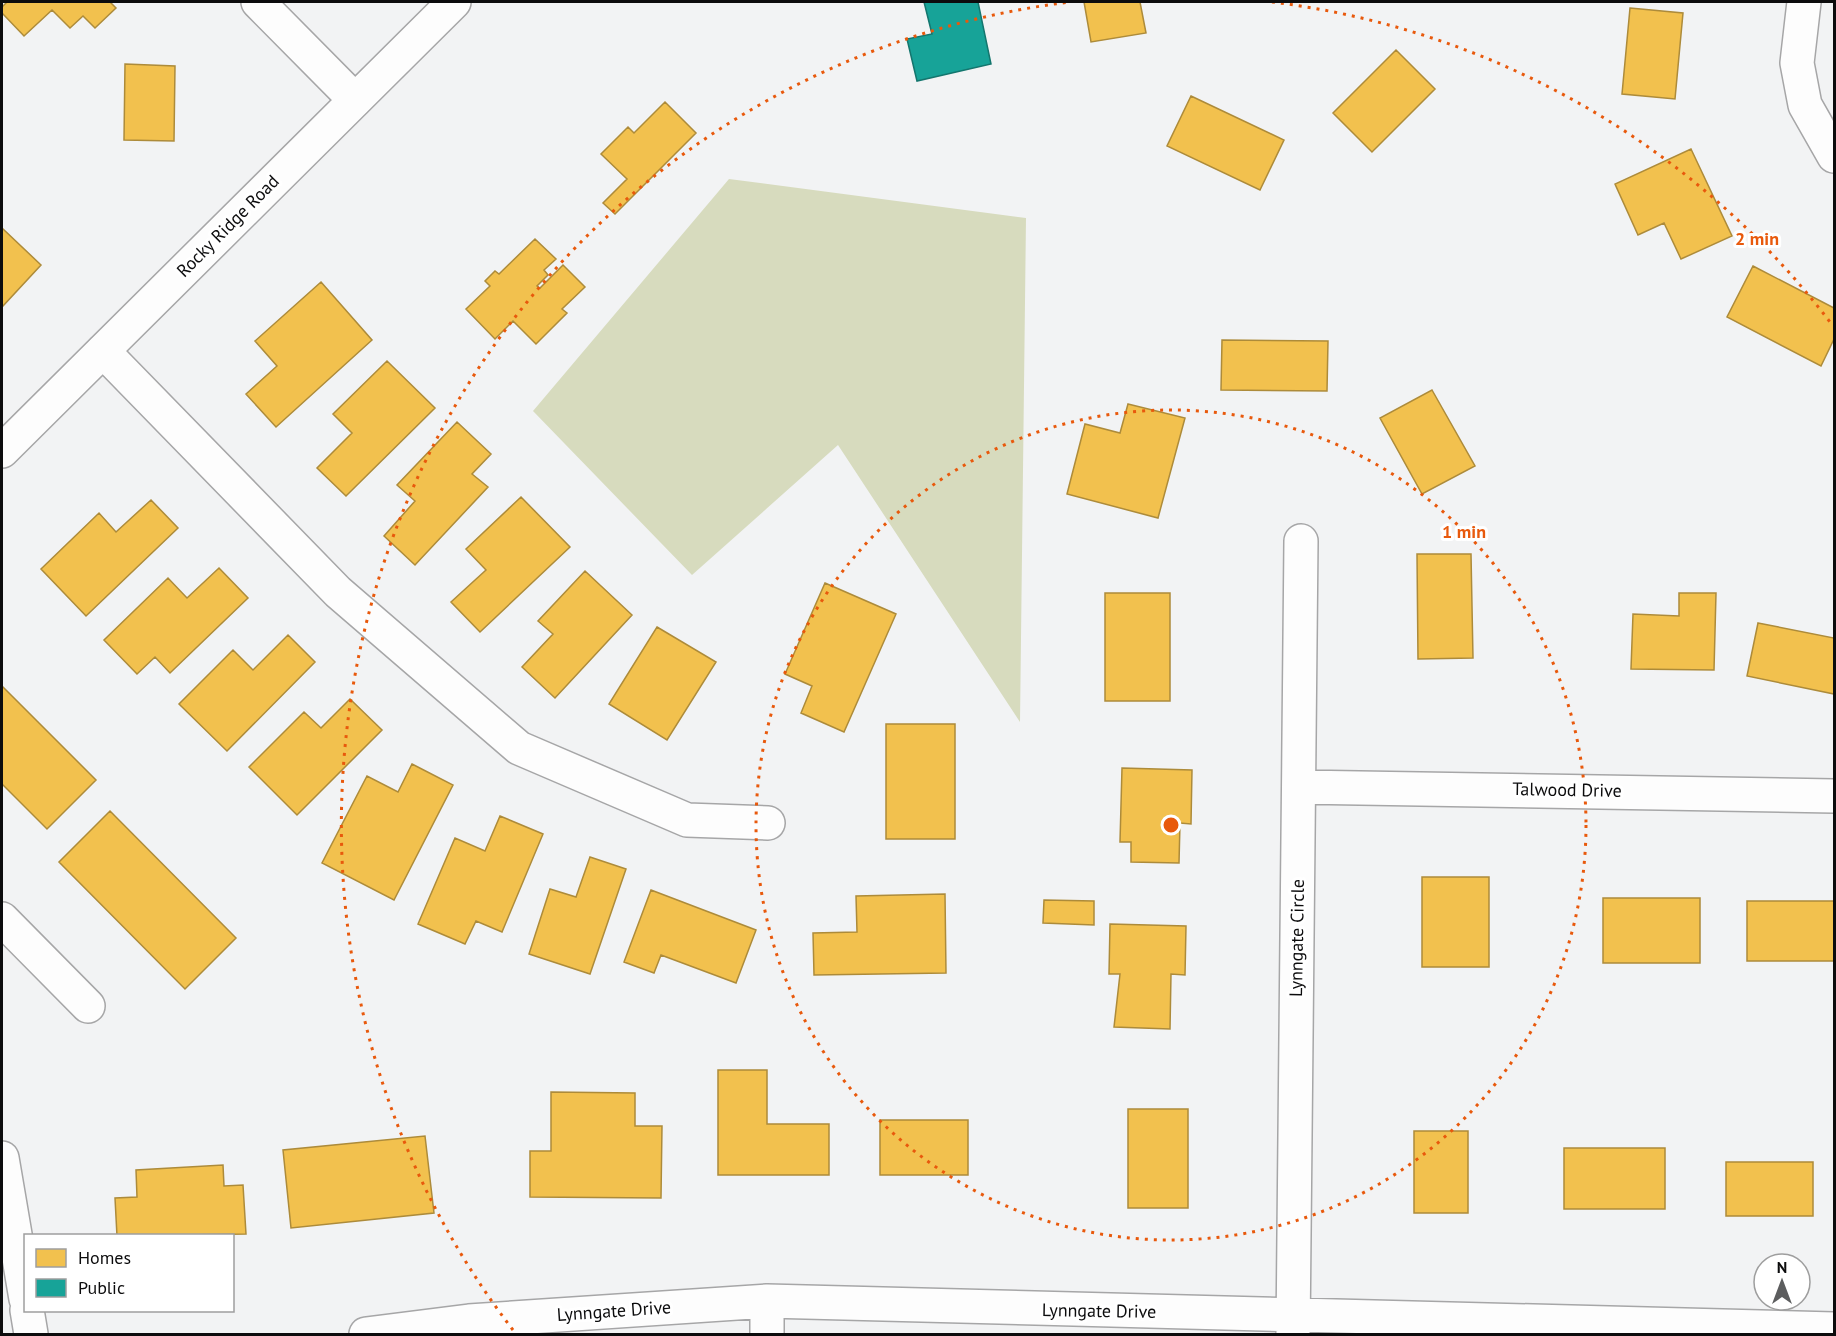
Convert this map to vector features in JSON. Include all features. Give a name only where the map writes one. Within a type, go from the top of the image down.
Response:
[{"type":"street","points":[[258,2],[355,100]]},
{"type":"street","name":"Rocky Ridge Road","points":[[2,451],[454,2]]},
{"type":"street","points":[[1804,2],[1797,63],[1805,105],[1834,156]]},
{"type":"street","points":[[103,351],[338,592],[519,748],[687,820],[768,823]]},
{"type":"street","name":"Lynngate Circle","points":[[1293,1324],[1301,542]]},
{"type":"street","name":"Talwood Drive","points":[[1299,787],[1834,796]]},
{"type":"street","points":[[2,919],[88,1006]]},
{"type":"street","points":[[2,1158],[24,1287]]},
{"type":"street","points":[[767,1301],[767,1335]]},
{"type":"street","name":"Lynngate Drive","points":[[366,1335],[469,1321],[767,1301],[1293,1324],[1834,1329]]},
{"type":"street","points":[[27,1312],[32,1335]]},
{"type":"green space","points":[[729,179],[1026,218],[1020,722],[838,445],[692,575],[533,411]]},
{"type":"building: Homes","points":[[7,2],[110,2],[116,8],[95,28],[83,16],[70,28],[52,10],[24,36],[2,13],[2,7]]},
{"type":"building: Homes","points":[[1084,2],[1140,2],[1146,33],[1091,42]]},
{"type":"building: Homes","points":[[1630,8],[1683,13],[1675,99],[1622,94]]},
{"type":"building: Homes","points":[[1396,50],[1435,89],[1372,152],[1333,113]]},
{"type":"building: Homes","points":[[125,64],[175,66],[174,141],[124,140]]},
{"type":"building: Homes","points":[[1191,96],[1284,140],[1260,190],[1167,146]]},
{"type":"building: Homes","points":[[665,102],[696,133],[615,214],[603,203],[627,179],[601,154],[628,127],[634,133]]},
{"type":"building: Homes","points":[[1691,149],[1732,236],[1681,259],[1664,223],[1638,235],[1615,184]]},
{"type":"building: Homes","points":[[2,228],[41,265],[2,307]]},
{"type":"building: Homes","points":[[535,239],[556,259],[544,270],[548,275],[537,286],[540,288],[563,265],[585,287],[562,309],[567,313],[536,344],[513,321],[495,339],[466,309],[490,286],[485,281],[495,271],[499,274]]},
{"type":"building: Homes","points":[[1753,266],[1834,308],[1834,339],[1821,366],[1727,317]]},
{"type":"building: Homes","points":[[321,282],[372,340],[276,427],[246,394],[277,366],[255,341]]},
{"type":"building: Homes","points":[[1222,340],[1328,341],[1327,391],[1221,390]]},
{"type":"building: Homes","points":[[387,361],[435,408],[346,496],[317,468],[352,433],[333,414]]},
{"type":"building: Homes","points":[[1432,390],[1475,466],[1422,494],[1380,418]]},
{"type":"building: Homes","points":[[1128,404],[1185,418],[1158,518],[1067,494],[1085,424],[1120,433]]},
{"type":"building: Homes","points":[[457,422],[491,454],[472,474],[488,487],[415,565],[384,536],[415,501],[397,485]]},
{"type":"building: Homes","points":[[521,497],[570,547],[480,632],[451,602],[486,570],[466,549]]},
{"type":"building: Homes","points":[[151,500],[178,528],[86,616],[41,569],[99,513],[116,532]]},
{"type":"building: Homes","points":[[1417,554],[1471,554],[1473,658],[1418,659]]},
{"type":"building: Homes","points":[[219,568],[248,598],[170,673],[155,657],[137,674],[104,640],[168,578],[187,598]]},
{"type":"building: Homes","points":[[585,571],[632,615],[555,698],[522,667],[553,634],[538,621]]},
{"type":"building: Homes","points":[[825,583],[896,614],[844,732],[801,713],[812,686],[785,674]]},
{"type":"building: Homes","points":[[1105,593],[1170,593],[1170,701],[1105,701]]},
{"type":"building: Homes","points":[[1679,593],[1716,593],[1714,670],[1631,669],[1633,614],[1679,616]]},
{"type":"building: Homes","points":[[1758,623],[1834,638],[1834,694],[1747,676]]},
{"type":"building: Homes","points":[[657,627],[716,662],[667,740],[609,704]]},
{"type":"building: Homes","points":[[288,635],[315,662],[227,751],[179,704],[233,650],[253,670]]},
{"type":"building: Homes","points":[[2,686],[96,780],[47,829],[2,784]]},
{"type":"building: Homes","points":[[350,699],[382,730],[297,815],[249,767],[304,712],[321,728]]},
{"type":"building: Homes","points":[[886,724],[955,724],[955,839],[886,839]]},
{"type":"building: Homes","points":[[412,764],[453,785],[394,900],[322,863],[367,776],[398,792]]},
{"type":"building: Homes","points":[[1122,768],[1192,770],[1191,824],[1180,823],[1179,863],[1131,862],[1131,842],[1120,842]]},
{"type":"building: Homes","points":[[110,811],[236,938],[185,989],[59,862]]},
{"type":"building: Homes","points":[[500,816],[543,834],[502,932],[476,921],[465,944],[418,924],[455,838],[485,851]]},
{"type":"building: Homes","points":[[590,857],[626,869],[590,974],[529,954],[550,889],[576,897]]},
{"type":"building: Homes","points":[[1422,877],[1489,877],[1489,967],[1422,967]]},
{"type":"building: Homes","points":[[651,890],[756,930],[736,983],[661,955],[654,973],[624,962]]},
{"type":"building: Homes","points":[[945,894],[946,973],[814,975],[813,933],[857,932],[856,896]]},
{"type":"building: Homes","points":[[1603,898],[1700,898],[1700,963],[1603,963]]},
{"type":"building: Homes","points":[[1044,900],[1094,901],[1094,925],[1043,923]]},
{"type":"building: Homes","points":[[1747,901],[1834,901],[1834,961],[1747,961]]},
{"type":"building: Homes","points":[[1110,924],[1186,926],[1185,975],[1171,974],[1170,1029],[1114,1027],[1120,974],[1109,974]]},
{"type":"building: Homes","points":[[718,1070],[767,1070],[767,1124],[829,1124],[829,1175],[718,1175]]},
{"type":"building: Homes","points":[[551,1092],[635,1093],[635,1126],[662,1126],[661,1198],[530,1197],[530,1151],[551,1151]]},
{"type":"building: Homes","points":[[1128,1109],[1188,1109],[1188,1208],[1128,1208]]},
{"type":"building: Homes","points":[[880,1120],[968,1120],[968,1175],[880,1175]]},
{"type":"building: Homes","points":[[1414,1131],[1468,1131],[1468,1213],[1414,1213]]},
{"type":"building: Homes","points":[[425,1136],[434,1213],[291,1228],[283,1150]]},
{"type":"building: Homes","points":[[1564,1148],[1665,1148],[1665,1209],[1564,1209]]},
{"type":"building: Homes","points":[[1726,1162],[1813,1162],[1813,1216],[1726,1216]]},
{"type":"building: Homes","points":[[223,1165],[224,1186],[243,1185],[246,1234],[117,1234],[115,1198],[137,1197],[136,1170]]},
{"type":"building: Public","points":[[924,2],[978,2],[991,64],[917,81],[907,39],[932,34]]}]
